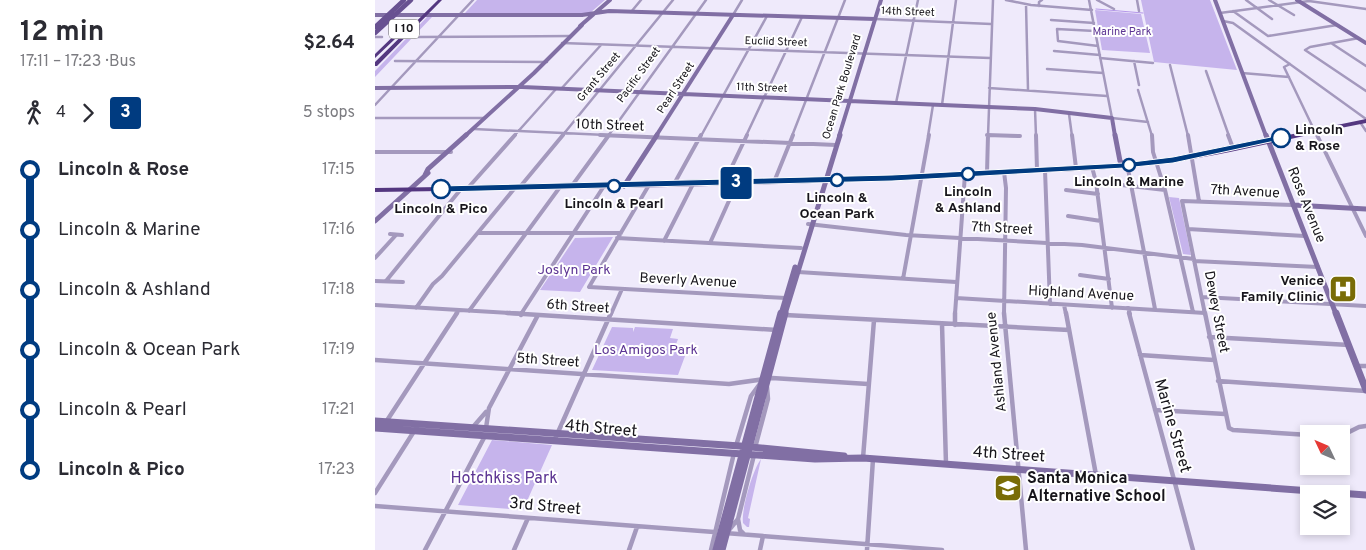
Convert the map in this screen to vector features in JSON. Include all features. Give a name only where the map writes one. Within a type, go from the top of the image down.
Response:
[{"type":"highway","name":"I 10","points":[[375,57],[434,0]]},
{"type":"highway","name":"I 10","points":[[375,66],[440,0]]},
{"type":"highway","points":[[375,190],[516,189],[774,182],[1124,165],[1192,157],[1364,121]]},
{"type":"main road","points":[[375,27],[405,0]]},
{"type":"main road","points":[[375,33],[411,0]]},
{"type":"street","points":[[375,105],[473,0]]},
{"type":"street","points":[[375,221],[609,0]]},
{"type":"street","points":[[631,12],[641,0]]},
{"type":"street","name":"Grant Street","points":[[416,308],[433,284],[563,134],[673,0]]},
{"type":"street","name":"Pacific Street","points":[[571,187],[706,0]]},
{"type":"street","name":"Pearl Street","points":[[624,186],[742,0]]},
{"type":"street","points":[[774,182],[845,0]]},
{"type":"street","name":"Ocean Park Boulevard","points":[[786,298],[881,0]]},
{"type":"street","points":[[896,103],[918,0]]},
{"type":"street","points":[[941,105],[956,0]]},
{"type":"street","points":[[987,173],[993,0]]},
{"type":"street","points":[[1006,0],[1039,6],[1092,10]]},
{"type":"street","points":[[1039,6],[1039,2],[1042,0]]},
{"type":"street","points":[[1089,0],[1121,161],[1128,169],[1132,186],[1155,309]]},
{"type":"street","points":[[1097,0],[1114,9]]},
{"type":"street","points":[[1137,0],[1139,11]]},
{"type":"street","name":"Rose Avenue","points":[[1215,0],[1366,390]]},
{"type":"street","points":[[1246,0],[1272,19]]},
{"type":"street","points":[[1269,0],[1294,16]]},
{"type":"street","points":[[1220,12],[1298,1],[1366,9]]},
{"type":"street","points":[[1298,1],[1366,43]]},
{"type":"street","points":[[1026,4],[1028,90]]},
{"type":"street","name":"14th Street","points":[[375,15],[595,13],[605,11],[991,24]]},
{"type":"street","points":[[1232,11],[1269,36],[1337,25]]},
{"type":"street","points":[[674,184],[767,16]]},
{"type":"street","points":[[724,183],[802,17]]},
{"type":"street","points":[[1051,20],[1094,24]]},
{"type":"street","points":[[1223,21],[1233,23],[1364,121],[1366,131]]},
{"type":"street","points":[[1095,31],[1060,28],[1057,29],[1057,35],[1059,42],[1098,46]]},
{"type":"street","points":[[418,37],[571,36]]},
{"type":"street","points":[[375,37],[382,37]]},
{"type":"street","points":[[1305,48],[1359,38]]},
{"type":"street","points":[[1331,43],[1366,66]]},
{"type":"street","name":"Euclid Street","points":[[563,44],[990,58]]},
{"type":"street","points":[[386,281],[464,189],[601,45]]},
{"type":"street","points":[[1305,48],[1366,91]]},
{"type":"street","points":[[1054,51],[1153,63]]},
{"type":"street","points":[[395,61],[545,61]]},
{"type":"street","points":[[1134,61],[1193,312]]},
{"type":"street","points":[[1289,64],[1284,67],[1366,236]]},
{"type":"street","points":[[1170,65],[1192,157],[1191,162],[1199,201]]},
{"type":"street","points":[[1047,69],[1103,74]]},
{"type":"street","points":[[1206,71],[1233,148]]},
{"type":"street","points":[[1243,73],[1289,77]]},
{"type":"street","name":"11th Street","points":[[375,88],[517,87],[765,97],[1035,109],[1147,122]]},
{"type":"street","points":[[989,88],[1107,96]]},
{"type":"street","points":[[903,279],[933,105]]},
{"type":"street","points":[[1035,109],[1037,170]]},
{"type":"street","points":[[1069,114],[1076,168]]},
{"type":"street","points":[[375,118],[485,118]]},
{"type":"street","name":"10th Street","points":[[474,129],[836,146]]},
{"type":"street","points":[[987,134],[1019,136]]},
{"type":"street","points":[[375,152],[449,152]]},
{"type":"street","points":[[1092,167],[1098,194],[1112,308]]},
{"type":"street","points":[[1045,170],[1050,304]]},
{"type":"street","name":"Ashland Avenue","points":[[1004,172],[1003,302],[1026,550]]},
{"type":"street","points":[[955,325],[956,282],[965,174]]},
{"type":"street","points":[[1096,182],[1165,190]]},
{"type":"street","points":[[710,243],[737,183]]},
{"type":"street","points":[[664,241],[693,184]]},
{"type":"street","points":[[617,238],[649,185]]},
{"type":"street","points":[[521,314],[604,186]]},
{"type":"street","points":[[469,311],[559,187]]},
{"type":"street","points":[[375,226],[408,194],[410,189]]},
{"type":"street","points":[[1066,190],[1098,194]]},
{"type":"street","name":"7th Avenue","points":[[1182,201],[1366,209]]},
{"type":"street","name":"Dewey Street","points":[[1182,201],[1229,428],[1233,430],[1300,434]]},
{"type":"street","points":[[1068,216],[1101,221]]},
{"type":"street","name":"Ocean Park Boulevard","points":[[799,261],[801,248],[810,225]]},
{"type":"street","name":"7th Street","points":[[810,225],[910,235],[1105,248],[1194,260],[1318,267]]},
{"type":"street","points":[[1188,229],[1306,236]]},
{"type":"street","points":[[478,233],[621,233]]},
{"type":"street","points":[[390,234],[402,235]]},
{"type":"street","points":[[375,258],[396,235]]},
{"type":"street","points":[[617,238],[801,248]]},
{"type":"street","name":"Beverly Avenue","points":[[617,238],[589,287],[786,298]]},
{"type":"street","points":[[711,550],[720,533],[778,330],[798,272],[796,271],[799,261]]},
{"type":"street","points":[[798,272],[956,282]]},
{"type":"street","points":[[1080,275],[1109,279]]},
{"type":"street","points":[[375,281],[403,282]]},
{"type":"street","points":[[557,436],[610,320],[622,289]]},
{"type":"street","points":[[1202,297],[1366,306]]},
{"type":"street","points":[[785,310],[786,298]]},
{"type":"street","name":"Highland Avenue","points":[[956,298],[1205,313]]},
{"type":"street","points":[[1064,305],[1096,475]]},
{"type":"street","name":"6th Street","points":[[375,306],[778,330]]},
{"type":"street","name":"Marine Street","points":[[1128,308],[1193,550]]},
{"type":"street","points":[[785,310],[799,316],[1069,330]]},
{"type":"street","points":[[379,428],[387,422],[458,311]]},
{"type":"street","points":[[470,428],[476,426],[489,408],[538,315]]},
{"type":"street","points":[[863,458],[875,320]]},
{"type":"street","points":[[942,324],[946,464]]},
{"type":"street","points":[[1209,337],[1349,345]]},
{"type":"street","points":[[1140,355],[1214,360]]},
{"type":"street","name":"5th Street","points":[[375,360],[729,384],[764,381],[868,384]]},
{"type":"street","points":[[1356,366],[1366,366]]},
{"type":"street","points":[[716,550],[737,449],[751,396],[764,381]]},
{"type":"street","points":[[744,534],[740,530],[738,519],[753,451],[768,399],[764,381]]},
{"type":"street","points":[[1218,381],[1366,390]]},
{"type":"street","points":[[425,550],[485,432],[489,408]]},
{"type":"street","points":[[1155,410],[1225,414]]},
{"type":"street","name":"4th Street","points":[[375,421],[416,428],[737,449],[815,459],[863,458],[1366,495]]},
{"type":"street","points":[[1350,432],[1366,426]]},
{"type":"street","name":"4th Street","points":[[379,428],[470,428],[485,432]]},
{"type":"street","points":[[375,493],[416,428]]},
{"type":"street","points":[[867,547],[873,459]]},
{"type":"street","name":"3rd Street","points":[[375,506],[744,534],[867,547],[942,550]]},
{"type":"street","points":[[514,550],[528,518]]},
{"type":"street","points":[[720,533],[738,519]]},
{"type":"street","points":[[629,550],[637,527]]},
{"type":"street","points":[[720,533],[722,550]]},
{"type":"street","points":[[760,550],[763,536]]},
{"type":"green space","points":[[477,0],[605,0],[590,13],[465,13]]},
{"type":"green space","points":[[1141,0],[1210,0],[1237,70],[1154,62]]},
{"type":"green space","name":"Marine Park","points":[[1095,10],[1141,14],[1150,53],[1102,50]]},
{"type":"green space","points":[[427,17],[432,17],[375,77],[375,71]]},
{"type":"green space","points":[[1169,197],[1179,198],[1191,255],[1183,254]]},
{"type":"green space","name":"Joslyn Park","points":[[613,237],[580,292],[540,290],[575,238]]},
{"type":"green space","name":"Los Amigos Park","points":[[612,327],[633,328],[633,332],[635,327],[673,329],[670,338],[678,339],[675,347],[688,348],[678,375],[592,370]]},
{"type":"green space","name":"Hotchkiss Park","points":[[492,440],[552,445],[523,510],[458,505]]},
{"type":"green space","points":[[761,459],[748,518],[750,519],[749,527],[747,527],[743,523],[746,500],[751,480]]},
{"type":"waterway","points":[[1096,9],[1143,13]]},
{"type":"bus line","name":"3","points":[[441,189],[892,178],[1124,165],[1173,160],[1281,138]]},
{"type":"place","name":"Lincoln & Rose","points":[[1281,138]]},
{"type":"place","name":"Lincoln & Marine","points":[[1129,165]]},
{"type":"place","name":"Lincoln & Ashland","points":[[968,174]]},
{"type":"place","name":"Lincoln & Ocean Park","points":[[837,180]]},
{"type":"place","name":"Lincoln & Pearl","points":[[614,186]]},
{"type":"place","name":"Lincoln & Pico","points":[[441,189]]},
{"type":"place","name":"Venice Family Clinic","points":[[1343,289]]},
{"type":"place","name":"Santa Monica Alternative School","points":[[1008,488]]}]
